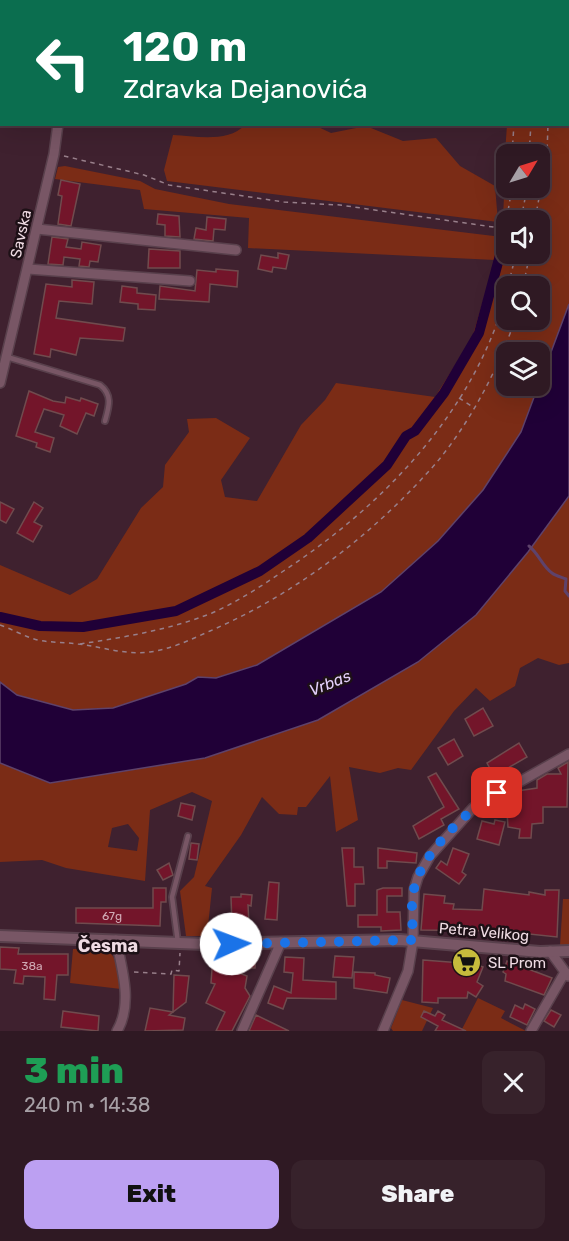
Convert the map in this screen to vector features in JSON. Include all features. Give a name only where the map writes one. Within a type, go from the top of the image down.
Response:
[{"type":"street","name":"Savska","points":[[0,383],[54,154],[58,126]]},
{"type":"street","points":[[37,229],[236,250]]},
{"type":"street","points":[[28,269],[190,281]]},
{"type":"street","points":[[383,1031],[402,987],[413,940],[415,885],[421,871],[463,817],[486,799],[569,754]]},
{"type":"street","name":"Petra Velikog","points":[[0,936],[116,940],[179,946],[413,940],[569,951]]},
{"type":"street","points":[[116,940],[126,1009],[117,1031]]},
{"type":"street","points":[[242,1031],[281,942]]},
{"type":"street","points":[[531,1031],[567,974],[550,951]]},
{"type":"lane","points":[[7,357],[100,385],[110,401],[105,421]]},
{"type":"lane","points":[[179,946],[172,897],[188,836]]},
{"type":"path","points":[[513,144],[514,126]]},
{"type":"path","points":[[530,144],[531,126]]},
{"type":"path","points":[[536,210],[547,154],[548,126]]},
{"type":"path","points":[[54,154],[144,175],[169,185],[284,202],[340,205],[496,228]]},
{"type":"path","points":[[79,644],[156,632],[212,612],[250,593],[304,558],[379,498],[442,425],[496,329]]},
{"type":"path","points":[[0,625],[35,639],[128,653],[150,652],[179,645],[263,606],[333,559],[371,527],[437,461],[473,407],[502,356],[511,330]]},
{"type":"path","points":[[459,398],[473,407]]},
{"type":"path","points":[[121,971],[171,974],[171,970],[179,971],[179,946]]},
{"type":"shaded area","points":[[244,126],[316,126],[331,133],[366,126],[403,141],[436,138],[460,166],[495,186],[496,222],[167,181],[164,170],[173,135],[201,137],[230,134]]},
{"type":"shaded area","points":[[507,126],[569,126],[569,304],[550,355],[550,342],[496,342],[496,396],[535,396],[521,432],[483,490],[438,541],[381,592],[257,665],[216,678],[198,677],[186,684],[113,708],[73,710],[17,695],[0,682],[0,565],[70,595],[97,579],[141,508],[163,487],[165,465],[189,432],[187,419],[216,418],[250,438],[221,480],[225,497],[257,501],[301,425],[325,400],[336,383],[435,397],[472,338],[495,260],[248,248],[249,218],[144,209],[140,190],[55,179],[58,167],[65,166],[140,181],[155,189],[229,204],[496,236],[496,264],[550,264],[550,210],[503,210],[504,198],[550,198],[550,144],[506,144]]},
{"type":"shaded area","points":[[569,496],[569,663],[559,665],[538,658],[520,668],[515,686],[490,701],[476,688],[454,711],[411,770],[398,768],[380,773],[349,767],[358,820],[336,832],[330,776],[306,807],[298,807],[297,815],[279,814],[262,797],[241,835],[205,886],[212,888],[207,936],[186,936],[180,891],[194,877],[212,801],[192,792],[150,810],[145,881],[66,868],[42,860],[0,862],[0,762],[50,783],[205,758],[528,552]],"holes":[[[128,824],[139,838],[137,851],[108,847],[112,828]]]},
{"type":"shaded area","points":[[563,899],[569,899],[569,946],[560,946]]},
{"type":"shaded area","points":[[73,949],[98,949],[110,953],[114,958],[121,989],[70,983]]},
{"type":"shaded area","points":[[478,998],[505,1011],[501,1018],[526,1031],[461,1031]]},
{"type":"shaded area","points":[[402,1000],[433,1008],[422,1031],[393,1031],[391,1028]]},
{"type":"water","name":"Vrbas","points":[[569,304],[569,496],[528,552],[476,615],[418,662],[318,720],[205,758],[50,783],[0,763],[0,682],[17,695],[73,710],[113,708],[186,684],[198,677],[216,678],[257,665],[381,592],[438,541],[483,490],[521,432],[534,396],[550,396],[550,355]]},
{"type":"building","points":[[61,180],[80,184],[71,226],[58,224],[62,196],[58,195]]},
{"type":"building","points":[[158,214],[179,216],[180,237],[165,236],[165,225],[157,224]]},
{"type":"building","points":[[207,217],[226,219],[225,230],[214,229],[213,241],[194,239],[196,228],[206,230]]},
{"type":"building","points":[[52,237],[68,239],[66,247],[81,249],[82,242],[101,245],[98,262],[90,261],[89,267],[79,266],[80,259],[64,257],[63,265],[48,264]]},
{"type":"building","points":[[149,249],[180,251],[180,268],[148,268]]},
{"type":"building","points":[[278,253],[289,255],[286,269],[273,267],[272,272],[258,269],[261,255],[278,258]]},
{"type":"building","points":[[216,269],[238,271],[237,287],[210,284],[209,302],[159,299],[160,286],[195,291],[197,270],[216,272]]},
{"type":"building","points":[[72,280],[94,282],[92,304],[59,301],[56,318],[125,328],[123,341],[80,338],[76,355],[51,349],[50,357],[34,354],[46,284],[72,287]]},
{"type":"building","points":[[122,286],[137,288],[137,293],[156,295],[155,310],[138,309],[138,304],[120,302]]},
{"type":"building","points":[[29,391],[53,401],[65,403],[66,397],[80,401],[81,398],[98,404],[94,416],[86,413],[77,434],[60,426],[64,415],[44,409],[35,432],[54,438],[50,452],[36,447],[37,443],[16,436]]},
{"type":"building","points":[[0,502],[14,509],[6,523],[0,520]]},
{"type":"building","points":[[34,502],[43,508],[34,522],[42,526],[33,542],[17,533]]},
{"type":"building","points":[[483,708],[493,726],[474,736],[465,719]]},
{"type":"building","points":[[454,739],[463,756],[448,765],[438,748]]},
{"type":"building","points":[[519,743],[527,757],[494,776],[487,763]]},
{"type":"building","points":[[568,762],[567,807],[543,807],[543,823],[532,824],[531,838],[519,838],[520,829],[508,827],[506,797],[517,791],[537,788],[537,780],[547,774],[561,774],[558,768]]},
{"type":"building","points":[[436,773],[459,809],[441,819],[444,825],[419,839],[413,826],[444,807],[428,777]]},
{"type":"building","points":[[181,803],[195,806],[192,820],[178,816]]},
{"type":"building","points":[[495,820],[505,822],[499,845],[477,839],[482,821],[494,824]]},
{"type":"building","points":[[191,843],[199,844],[197,860],[189,859]]},
{"type":"building","points":[[342,848],[354,848],[354,867],[363,867],[364,884],[355,884],[355,906],[347,906]]},
{"type":"building","points":[[378,848],[417,853],[416,863],[387,861],[387,868],[378,868]]},
{"type":"building","points":[[453,848],[469,854],[462,872],[466,875],[459,884],[436,868],[441,861],[447,865]]},
{"type":"building","points":[[169,863],[173,875],[163,880],[157,870]]},
{"type":"building","points":[[269,882],[279,883],[277,920],[265,919]]},
{"type":"building","points":[[153,888],[166,888],[166,902],[161,902],[160,926],[76,923],[76,908],[153,908]]},
{"type":"building","points":[[402,888],[402,896],[387,896],[387,912],[400,912],[401,930],[381,931],[381,927],[358,927],[358,915],[377,915],[377,890]]},
{"type":"building","points":[[484,889],[529,895],[529,892],[545,895],[545,890],[559,890],[557,937],[501,931],[421,930],[424,894],[445,896],[444,903],[454,904],[453,909],[482,910]]},
{"type":"building","points":[[241,894],[252,895],[251,906],[248,905],[249,925],[232,925],[231,897],[241,897]]},
{"type":"building","points":[[0,947],[19,948],[18,954],[68,954],[68,975],[57,975],[55,1000],[44,999],[45,977],[24,976],[23,984],[14,983],[16,970],[0,969]]},
{"type":"building","points":[[236,954],[256,955],[255,968],[226,968],[247,976],[245,988],[250,996],[232,1031],[216,1031],[225,1012],[206,1003],[215,984],[211,983],[213,955],[235,958]]},
{"type":"building","points":[[335,956],[354,957],[352,978],[333,977]]},
{"type":"building","points":[[285,957],[304,958],[303,980],[336,982],[336,999],[287,998],[283,1009],[268,1003],[274,986],[291,993],[293,973],[284,972]]},
{"type":"building","points":[[423,960],[475,964],[483,967],[477,982],[483,986],[476,997],[468,992],[467,998],[438,998],[438,1003],[422,1002]]},
{"type":"building","points":[[507,961],[552,978],[544,995],[505,981],[506,974],[503,972]]},
{"type":"building","points":[[354,972],[375,973],[375,975],[390,978],[387,993],[354,988]]},
{"type":"building","points":[[174,975],[189,976],[186,1002],[173,1012]]},
{"type":"building","points":[[525,1004],[535,1009],[527,1025],[510,1017],[515,1005],[523,1009]]},
{"type":"building","points":[[150,1008],[173,1012],[169,1015],[185,1018],[183,1030],[145,1031]]},
{"type":"building","points":[[551,1010],[561,1015],[554,1027],[544,1021]]},
{"type":"building","points":[[63,1011],[99,1016],[98,1031],[61,1027]]},
{"type":"building","points":[[424,1011],[435,1016],[438,1011],[445,1015],[442,1020],[466,1031],[435,1031],[438,1026],[421,1017]]},
{"type":"building","points":[[256,1015],[289,1031],[249,1031]]},
{"type":"waterway","points":[[0,617],[40,626],[83,627],[176,611],[260,571],[308,538],[387,465],[406,436],[415,431],[444,393],[479,333],[498,264]]},
{"type":"waterway","points":[[529,546],[549,570],[566,579],[565,591],[569,596]]},
{"type":"place","name":"SL Prom","points":[[467,963]]},
{"type":"district","name":"Česma","points":[[108,946]]},
{"type":"route","points":[[231,944],[413,940],[413,896],[421,871],[430,856],[463,817],[497,793]]}]
